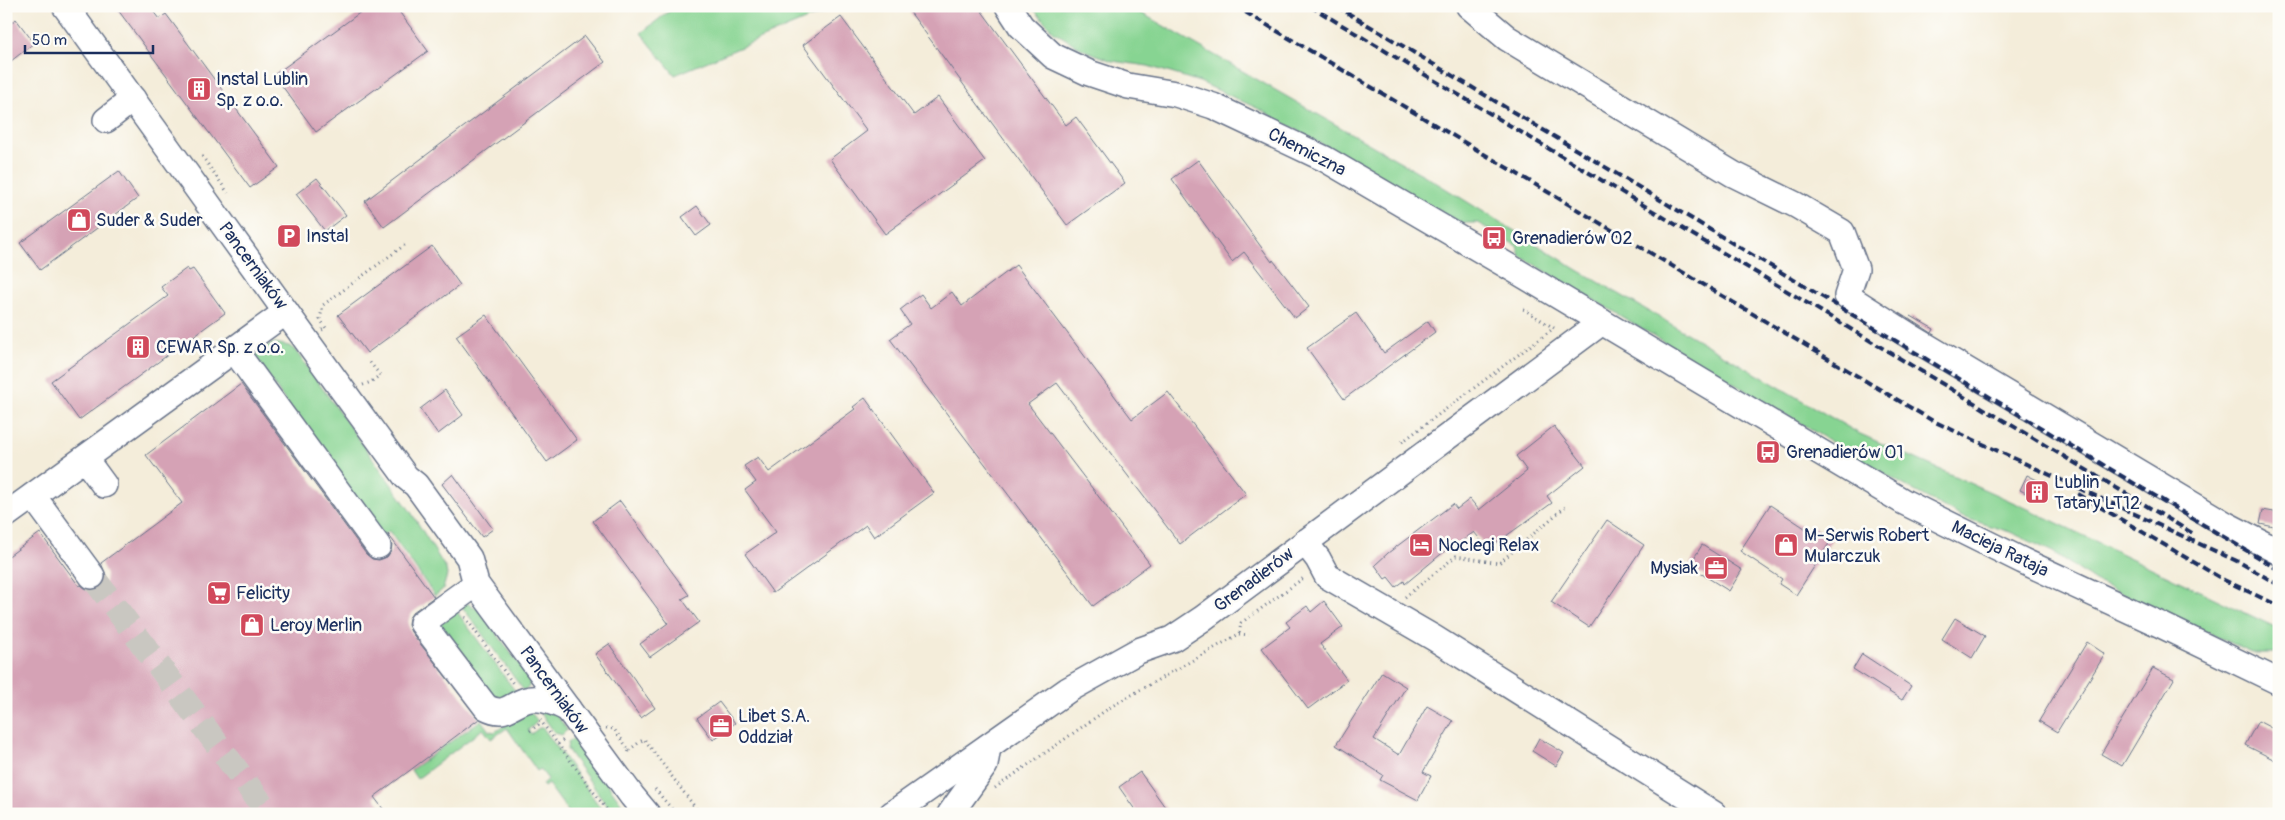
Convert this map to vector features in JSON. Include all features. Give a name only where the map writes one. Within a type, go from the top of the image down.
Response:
[{"type":"street","name":"Pancerniaków","points":[[65,6],[406,477],[416,485],[469,558],[476,584],[640,808]]},
{"type":"street","name":"Chemiczna","points":[[1008,6],[1021,26],[1053,56],[1090,73],[1128,86],[1176,94],[1213,106],[1276,134],[1325,159],[1602,322]]},
{"type":"street","points":[[1469,6],[1508,38],[1733,174],[1796,204],[1842,232],[1856,269],[1847,296],[1913,338],[2224,524],[2279,552]]},
{"type":"street","points":[[106,120],[133,99]]},
{"type":"street","points":[[6,515],[235,351],[286,312]]},
{"type":"street","name":"Grenadierów","points":[[892,814],[1068,690],[1138,651],[1172,639],[1312,550],[1602,322]]},
{"type":"street","name":"Macieja Rataja","points":[[1602,322],[1904,502],[2023,562],[2161,625],[2279,682]]},
{"type":"street","points":[[235,351],[378,546]]},
{"type":"street","points":[[85,459],[104,485]]},
{"type":"street","points":[[33,496],[92,576]]},
{"type":"street","points":[[1312,550],[1327,576],[1434,638],[1714,814]]},
{"type":"street","points":[[476,584],[422,623],[486,707],[502,712],[533,699],[547,700],[568,709]]},
{"type":"street","points":[[406,619],[432,655]]},
{"type":"street","points":[[950,814],[985,764],[988,747]]},
{"type":"path","points":[[316,335],[326,328],[320,319],[323,305],[406,244]]},
{"type":"path","points":[[1398,446],[1554,328],[1520,307]]},
{"type":"path","points":[[356,383],[367,384],[380,375],[369,361]]},
{"type":"path","points":[[1397,597],[1405,598],[1456,556],[1499,563],[1566,506]]},
{"type":"path","points":[[1239,634],[1241,623],[1310,574],[1312,550]]},
{"type":"path","points":[[988,793],[1112,706],[1239,634],[1249,635]]},
{"type":"path","points":[[530,731],[542,722]]},
{"type":"path","points":[[629,750],[644,739],[700,814]]},
{"type":"green space","points":[[676,6],[838,6],[675,75],[641,33]]},
{"type":"green space","points":[[1031,6],[1129,6],[1427,177],[1578,270],[1858,433],[2026,508],[2279,629],[2279,653],[2252,653],[2095,581],[2053,552],[2010,532],[1962,517],[1902,484],[1520,256],[1517,246],[1478,223],[1461,223],[1261,110],[1200,82],[1148,66],[1112,61],[1082,49],[1053,31]]},
{"type":"green space","points":[[275,343],[289,346],[295,350],[411,512],[446,569],[447,575],[443,589],[435,596],[389,531],[379,538],[255,357],[262,348]]},
{"type":"green space","points":[[466,603],[479,609],[531,681],[528,688],[524,691],[461,605]]},
{"type":"green space","points":[[455,609],[518,695],[496,700],[439,631],[439,622]]},
{"type":"green space","points":[[537,708],[557,715],[567,730],[562,735],[555,733]]},
{"type":"green space","points":[[528,709],[537,720],[528,730],[531,734],[539,728],[543,728],[605,814],[570,814],[548,784],[544,787],[542,784],[548,779],[540,769],[537,771],[507,728],[491,739],[483,729],[417,779],[411,770],[481,720],[489,731],[495,732]]},
{"type":"green space","points":[[574,738],[629,814],[613,814],[567,749],[568,742]]},
{"type":"building","name":"Instal Lublin Sp. z o.o.","points":[[115,6],[149,6],[159,19],[166,14],[279,167],[250,188]]},
{"type":"building","points":[[369,6],[395,6],[428,51],[316,132],[274,75]]},
{"type":"building","points":[[917,6],[978,6],[1066,125],[1076,117],[1125,183],[1067,225],[910,12]]},
{"type":"building","points":[[841,17],[914,115],[938,97],[985,161],[885,234],[830,159],[867,131],[803,45]]},
{"type":"building","points":[[16,19],[34,43],[6,65],[6,27]]},
{"type":"building","points":[[585,36],[605,62],[384,227],[365,201]]},
{"type":"building","points":[[1198,160],[1272,262],[1273,260],[1309,307],[1295,318],[1244,252],[1232,262],[1172,179]]},
{"type":"building","name":"Suder & Suder","points":[[119,171],[138,198],[40,270],[20,243]]},
{"type":"building","points":[[317,178],[346,215],[325,231],[296,194]]},
{"type":"building","points":[[697,206],[711,225],[696,236],[682,217]]},
{"type":"building","points":[[432,246],[460,285],[367,353],[338,315]]},
{"type":"building","points":[[1016,265],[1132,419],[1168,392],[1246,494],[1180,544],[1057,383],[1028,404],[1150,564],[1093,606],[890,339],[910,324],[900,310],[921,294],[931,308],[952,292],[962,306]]},
{"type":"building","name":"CEWAR Sp. z o.o.","points":[[187,268],[189,271],[193,269],[225,313],[79,420],[51,381],[168,296],[161,287]]},
{"type":"building","points":[[1356,313],[1384,353],[1428,321],[1435,332],[1344,399],[1307,348]]},
{"type":"building","points":[[486,315],[577,440],[547,462],[456,336]]},
{"type":"building","points":[[1911,316],[1934,329],[1932,333],[1910,319]]},
{"type":"building","name":"Felicity","points":[[241,384],[366,554],[372,559],[379,560],[387,557],[392,545],[388,534],[434,597],[413,612],[409,618],[408,625],[411,632],[479,719],[374,797],[387,814],[6,814],[6,558],[40,533],[79,586],[81,585],[86,589],[93,590],[101,587],[105,582],[106,575],[101,563],[182,503],[146,455]]},
{"type":"building","points":[[445,390],[463,415],[438,434],[420,409]]},
{"type":"building","points":[[865,398],[934,493],[874,537],[866,525],[773,593],[745,554],[776,532],[745,490],[756,482],[744,466],[758,457],[769,472],[855,409],[853,407]]},
{"type":"building","points":[[1554,426],[1585,466],[1547,496],[1552,503],[1488,549],[1474,532],[1454,547],[1452,545],[1405,584],[1404,581],[1396,587],[1388,577],[1385,579],[1375,565],[1388,553],[1453,504],[1457,509],[1470,499],[1479,510],[1527,471],[1516,456]]},
{"type":"building","points":[[453,474],[493,529],[482,537],[442,484]]},
{"type":"building","points":[[2027,475],[2041,482],[2034,497],[2020,490]]},
{"type":"building","points":[[620,501],[689,595],[682,599],[699,622],[650,657],[640,644],[668,623],[593,521]]},
{"type":"building","name":"M-Serwis Robert Mularczuk","points":[[1770,505],[1811,532],[1814,527],[1832,539],[1796,595],[1779,584],[1782,579],[1740,551]]},
{"type":"building","points":[[2263,510],[2279,513],[2279,528],[2260,524]]},
{"type":"building","points":[[1607,520],[1644,545],[1589,627],[1551,602]]},
{"type":"building","name":"Mysiak","points":[[1702,545],[1742,570],[1729,591],[1689,566]]},
{"type":"building","points":[[1324,601],[1343,627],[1320,644],[1347,680],[1308,709],[1262,648],[1290,627],[1286,622],[1307,606],[1311,612]]},
{"type":"building","points":[[1955,618],[1985,636],[1972,658],[1942,639]]},
{"type":"building","points":[[2087,642],[2105,654],[2057,732],[2039,721]]},
{"type":"building","points":[[609,644],[655,708],[641,718],[595,654]]},
{"type":"building","points":[[1862,654],[1911,686],[1902,700],[1853,669]]},
{"type":"building","points":[[2153,668],[2174,679],[2122,766],[2101,754]]},
{"type":"building","points":[[1382,672],[1406,687],[1374,739],[1399,755],[1427,706],[1453,721],[1423,772],[1431,776],[1418,800],[1380,780],[1383,775],[1336,745]]},
{"type":"building","points":[[719,702],[735,723],[713,740],[697,718]]},
{"type":"building","points":[[2258,721],[2279,732],[2279,762],[2245,745]]},
{"type":"building","points":[[1539,738],[1564,753],[1556,766],[1532,751]]},
{"type":"building","points":[[1140,772],[1170,814],[1138,814],[1119,787]]},
{"type":"tunnel","points":[[92,576],[269,814]]},
{"type":"railway","points":[[1235,6],[1933,421],[2241,563],[2279,585]]},
{"type":"railway","points":[[1310,6],[2192,533]]},
{"type":"railway","points":[[1336,6],[2279,570]]},
{"type":"railway","points":[[2078,494],[2224,580],[2279,606]]},
{"type":"place","name":"Instal Lublin Sp. z o.o.","points":[[199,89]]},
{"type":"place","name":"Suder & Suder","points":[[79,220]]},
{"type":"place","name":"Instal","points":[[289,236]]},
{"type":"place","name":"Grenadierów 02","points":[[1494,238]]},
{"type":"place","name":"CEWAR Sp. z o.o.","points":[[138,347]]},
{"type":"place","name":"Grenadierów 01","points":[[1768,452]]},
{"type":"place","name":"Lublin Tatary LT12","points":[[2037,492]]},
{"type":"place","name":"Noclegi Relax","points":[[1421,545]]},
{"type":"place","name":"M-Serwis Robert Mularczuk","points":[[1786,545]]},
{"type":"place","name":"Mysiak","points":[[1716,568]]},
{"type":"place","name":"Felicity","points":[[219,593]]},
{"type":"place","name":"Leroy Merlin","points":[[252,625]]},
{"type":"place","name":"Libet S.A. Oddział","points":[[721,726]]}]
